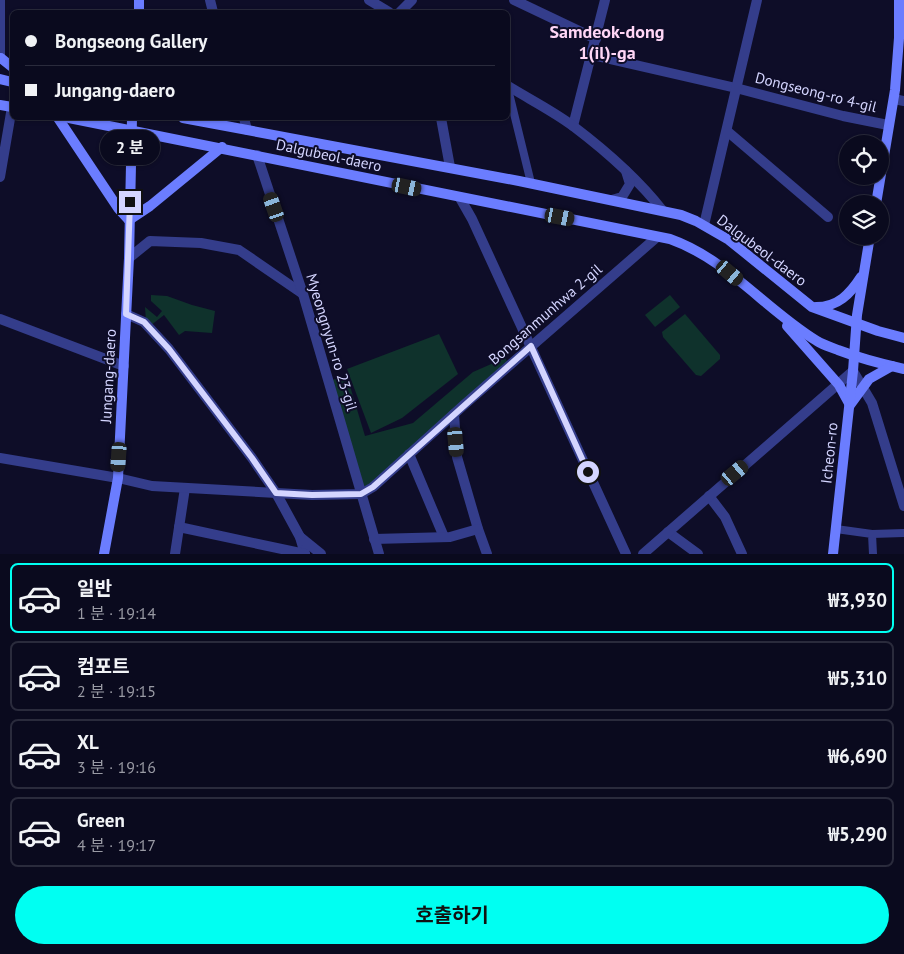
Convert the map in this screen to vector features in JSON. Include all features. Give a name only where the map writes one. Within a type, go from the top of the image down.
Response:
[{"type":"main road","points":[[877,195],[888,125],[899,100],[899,0]]},
{"type":"main road","points":[[59,120],[118,208],[129,220],[150,206],[222,147]]},
{"type":"main road","name":"Dalgubeol-daero","points":[[84,120],[657,237],[688,246],[720,264],[771,309],[818,343],[854,356],[904,369]]},
{"type":"main road","name":"Jungang-daero","points":[[104,554],[118,478],[124,366],[132,120]]},
{"type":"main road","name":"Dalgubeol-daero","points":[[208,120],[247,130],[450,168],[682,215],[704,225],[729,240],[812,307],[856,324],[904,338]]},
{"type":"main road","name":"Icheon-ro","points":[[833,554],[850,405],[856,324],[868,245]]},
{"type":"main road","points":[[812,307],[825,307],[841,301],[852,291],[864,272]]},
{"type":"main road","points":[[771,309],[839,385],[850,405],[869,379],[892,366]]},
{"type":"street","points":[[0,0],[1,58]]},
{"type":"street","points":[[369,0],[386,10]]},
{"type":"street","points":[[402,10],[412,0]]},
{"type":"street","points":[[514,0],[596,40]]},
{"type":"street","points":[[573,126],[605,0]]},
{"type":"street","name":"Dongseong-ro 4-gil","points":[[704,225],[757,0]]},
{"type":"street","points":[[592,55],[736,88]]},
{"type":"street","points":[[510,88],[573,126],[626,170],[663,211]]},
{"type":"street","name":"Dongseong-ro 4-gil","points":[[736,88],[843,116],[888,125]]},
{"type":"street","points":[[510,95],[531,184]]},
{"type":"street","points":[[0,177],[10,119]]},
{"type":"street","points":[[244,120],[247,130]]},
{"type":"street","points":[[442,120],[450,168]]},
{"type":"street","points":[[727,131],[828,217]]},
{"type":"street","name":"Myeongnyun-ro 23-gil","points":[[256,155],[303,294],[379,554]]},
{"type":"street","points":[[612,200],[622,197],[630,184],[626,170]]},
{"type":"street","points":[[460,198],[472,219],[626,554]]},
{"type":"street","name":"Bongsanmunhwa 2-gil","points":[[361,494],[373,487],[657,237]]},
{"type":"street","points":[[128,258],[150,241],[201,242],[239,250],[303,294]]},
{"type":"street","points":[[126,314],[144,322],[169,349],[252,458],[276,493],[300,537],[305,554],[179,527]]},
{"type":"street","points":[[0,319],[124,366]]},
{"type":"street","points":[[643,554],[853,371],[872,403],[904,506]]},
{"type":"street","points":[[454,414],[457,457],[487,554]]},
{"type":"street","points":[[409,454],[444,538]]},
{"type":"street","points":[[0,458],[118,478],[152,486],[312,495],[361,494]]},
{"type":"street","points":[[175,554],[185,488]]},
{"type":"street","points":[[708,496],[725,517],[742,554]]},
{"type":"street","points":[[374,539],[444,538],[478,529]]},
{"type":"street","points":[[836,529],[872,534],[904,533]]},
{"type":"street","points":[[668,532],[698,554]]},
{"type":"street","points":[[872,534],[873,554]]},
{"type":"street","points":[[300,537],[321,554]]},
{"type":"green space","points":[[151,295],[167,296],[215,311],[212,333],[185,331],[179,335],[164,315],[150,326],[146,321],[145,307],[157,317],[162,311],[151,301]]},
{"type":"green space","points":[[670,295],[680,307],[655,327],[645,315]]},
{"type":"green space","points":[[685,314],[720,355],[720,359],[701,376],[696,375],[663,337],[662,332]]},
{"type":"green space","points":[[439,334],[458,374],[402,418],[371,433],[347,369]]},
{"type":"green space","points":[[505,358],[509,364],[361,494],[328,381],[347,376],[365,436],[413,423],[473,372]]},
{"type":"district","name":"Samdeok-dong 1(il)-ga","points":[[607,41]]},
{"type":"route","points":[[130,202],[126,314],[144,322],[169,349],[252,458],[276,493],[312,495],[361,494],[373,487],[531,346],[588,472]]}]
